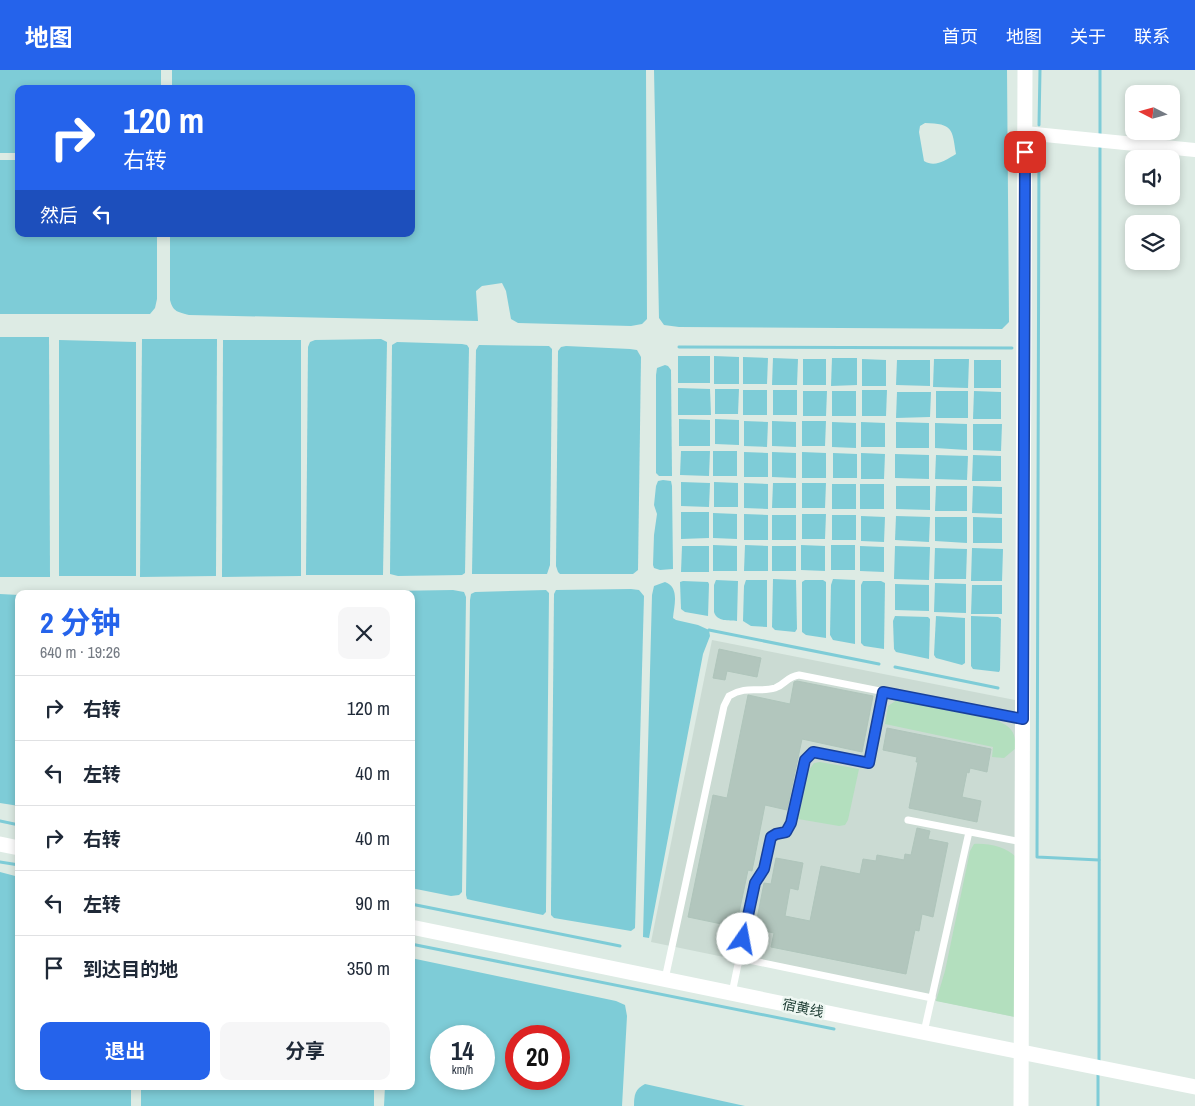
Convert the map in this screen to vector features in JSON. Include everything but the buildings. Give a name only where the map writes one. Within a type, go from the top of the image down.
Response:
[{"type":"street","points":[[1021,1106],[1026,70]]},
{"type":"street","points":[[1026,133],[1195,150]]},
{"type":"street","points":[[0,844],[15,847]]},
{"type":"street","name":"宿黄线","points":[[415,928],[1195,1087]]},
{"type":"lane","points":[[665,980],[724,706],[729,696],[749,689],[774,688],[791,676],[799,675],[1023,719]]},
{"type":"lane","points":[[732,993],[755,883],[764,869],[771,837],[786,832],[789,829],[805,760],[813,752],[869,763],[883,692]]},
{"type":"lane","points":[[908,820],[1022,843]]},
{"type":"lane","points":[[924,1033],[969,832]]},
{"type":"lane","points":[[739,958],[932,998]]},
{"type":"shaded area","points":[[712,640],[1015,700],[1017,858],[1015,1017],[651,942]]},
{"type":"green space","points":[[897,700],[996,720],[1011,730],[1015,737],[1016,748],[1004,758],[992,757],[993,747],[885,724],[888,706]]},
{"type":"green space","points":[[820,762],[859,769],[848,820],[845,825],[839,826],[798,819],[809,770],[814,763]]},
{"type":"green space","points":[[974,844],[997,846],[1017,858],[1015,1017],[936,1001],[945,971],[970,851]]},
{"type":"water","points":[[0,70],[161,70],[161,85],[15,85],[15,153],[0,153]]},
{"type":"water","points":[[172,70],[646,70],[647,319],[642,324],[631,326],[518,323],[511,319],[506,291],[502,283],[482,286],[476,291],[478,321],[189,315],[177,311],[170,300],[170,237],[415,237],[415,85],[172,85]]},
{"type":"water","points":[[654,70],[1007,70],[1009,322],[1002,329],[679,327],[664,325],[659,318]],"holes":[[[925,123],[946,126],[950,129],[956,154],[948,159],[932,164],[924,161],[919,132],[920,126]]]},
{"type":"water","points":[[0,160],[15,160],[15,237],[157,237],[157,299],[155,308],[150,314],[0,314]]},
{"type":"water","points":[[0,337],[49,337],[50,577],[0,577]]},
{"type":"water","points":[[142,339],[217,339],[216,576],[140,577]]},
{"type":"water","points":[[381,339],[387,342],[383,575],[306,575],[308,347],[310,342],[315,340]]},
{"type":"water","points":[[59,340],[136,342],[136,576],[59,576]]},
{"type":"water","points":[[223,340],[301,340],[301,576],[222,577]]},
{"type":"water","points":[[397,342],[462,344],[467,345],[469,348],[465,573],[462,575],[398,576],[390,574],[392,345]]},
{"type":"water","points":[[479,345],[549,346],[552,349],[550,565],[547,574],[472,574],[476,350]]},
{"type":"water","points":[[561,347],[637,350],[641,357],[638,570],[633,574],[560,574],[556,566],[558,351]]},
{"type":"water","points":[[678,356],[710,356],[710,383],[678,383]]},
{"type":"water","points":[[714,356],[739,357],[739,384],[714,384]]},
{"type":"water","points":[[743,357],[768,358],[767,384],[743,384]]},
{"type":"water","points":[[773,358],[798,359],[797,385],[772,385]]},
{"type":"water","points":[[832,358],[857,358],[857,385],[831,386]]},
{"type":"water","points":[[803,359],[826,359],[826,385],[803,385]]},
{"type":"water","points":[[862,359],[886,360],[886,386],[862,386]]},
{"type":"water","points":[[934,359],[969,359],[968,388],[933,387]]},
{"type":"water","points":[[897,360],[930,360],[930,386],[896,385]]},
{"type":"water","points":[[974,360],[1001,360],[1001,388],[974,388]]},
{"type":"water","points":[[665,365],[671,370],[672,476],[659,476],[656,473],[656,375],[657,368]]},
{"type":"water","points":[[678,388],[710,389],[711,415],[678,415]]},
{"type":"water","points":[[715,389],[739,389],[738,414],[715,414]]},
{"type":"water","points":[[743,390],[767,390],[767,415],[743,415]]},
{"type":"water","points":[[773,390],[797,390],[797,415],[773,415]]},
{"type":"water","points":[[862,390],[887,390],[886,416],[862,416]]},
{"type":"water","points":[[803,391],[827,391],[826,416],[803,416]]},
{"type":"water","points":[[832,391],[856,391],[856,416],[832,416]]},
{"type":"water","points":[[936,391],[968,391],[968,418],[936,418]]},
{"type":"water","points":[[974,391],[1001,392],[1001,419],[973,419]]},
{"type":"water","points":[[897,392],[931,392],[930,417],[896,418]]},
{"type":"water","points":[[679,419],[710,420],[710,446],[679,446]]},
{"type":"water","points":[[715,419],[739,420],[739,445],[715,444]]},
{"type":"water","points":[[744,421],[768,422],[767,447],[744,446]]},
{"type":"water","points":[[772,421],[796,422],[796,447],[772,446]]},
{"type":"water","points":[[802,421],[826,421],[825,446],[802,446]]},
{"type":"water","points":[[832,422],[856,423],[856,448],[832,447]]},
{"type":"water","points":[[861,422],[885,423],[885,447],[861,447]]},
{"type":"water","points":[[896,422],[929,423],[929,448],[896,448]]},
{"type":"water","points":[[935,423],[967,424],[967,450],[935,448]]},
{"type":"water","points":[[973,424],[1002,424],[1001,451],[973,450]]},
{"type":"water","points":[[681,451],[710,451],[709,476],[680,475]]},
{"type":"water","points":[[713,451],[737,451],[737,476],[713,476]]},
{"type":"water","points":[[744,452],[768,453],[768,477],[744,477]]},
{"type":"water","points":[[772,452],[796,453],[796,478],[772,477]]},
{"type":"water","points":[[802,452],[826,453],[826,478],[802,478]]},
{"type":"water","points":[[833,453],[857,454],[857,478],[833,478]]},
{"type":"water","points":[[861,453],[885,454],[884,479],[861,479]]},
{"type":"water","points":[[895,454],[929,455],[929,479],[895,478]]},
{"type":"water","points":[[936,455],[968,456],[967,480],[935,479]]},
{"type":"water","points":[[973,455],[1001,456],[1001,481],[972,481]]},
{"type":"water","points":[[658,481],[671,481],[672,486],[673,569],[660,570],[654,568],[653,565],[657,514],[654,505],[656,486]]},
{"type":"water","points":[[681,482],[710,483],[709,507],[681,506]]},
{"type":"water","points":[[714,482],[738,483],[738,507],[714,507]]},
{"type":"water","points":[[744,483],[768,484],[768,509],[744,508]]},
{"type":"water","points":[[773,483],[796,483],[796,508],[772,508]]},
{"type":"water","points":[[802,483],[826,483],[825,508],[802,508]]},
{"type":"water","points":[[832,484],[856,484],[856,509],[832,509]]},
{"type":"water","points":[[860,484],[884,484],[884,509],[860,509]]},
{"type":"water","points":[[896,486],[930,486],[930,510],[896,509]]},
{"type":"water","points":[[936,486],[967,486],[967,511],[935,511]]},
{"type":"water","points":[[973,486],[1002,487],[1002,514],[972,513]]},
{"type":"water","points":[[681,512],[709,512],[709,538],[681,539]]},
{"type":"water","points":[[713,513],[737,514],[737,539],[713,538]]},
{"type":"water","points":[[744,514],[768,515],[768,540],[744,540]]},
{"type":"water","points":[[802,514],[826,514],[825,539],[802,539]]},
{"type":"water","points":[[772,515],[796,515],[796,540],[772,540]]},
{"type":"water","points":[[832,515],[856,515],[856,540],[832,540]]},
{"type":"water","points":[[861,516],[885,517],[884,542],[861,541]]},
{"type":"water","points":[[896,516],[930,517],[929,542],[895,540]]},
{"type":"water","points":[[935,517],[967,517],[967,543],[935,541]]},
{"type":"water","points":[[973,517],[1002,518],[1002,543],[973,543]]},
{"type":"water","points":[[713,545],[737,546],[737,571],[713,571]]},
{"type":"water","points":[[745,545],[768,546],[768,571],[744,571]]},
{"type":"water","points":[[801,545],[825,546],[825,571],[801,570]]},
{"type":"water","points":[[831,545],[855,545],[855,570],[831,570]]},
{"type":"water","points":[[682,546],[709,546],[709,572],[681,572]]},
{"type":"water","points":[[772,546],[796,546],[796,571],[772,571]]},
{"type":"water","points":[[860,546],[884,547],[884,572],[860,571]]},
{"type":"water","points":[[895,546],[930,547],[929,580],[894,579]]},
{"type":"water","points":[[935,548],[967,549],[966,579],[934,579]]},
{"type":"water","points":[[972,548],[1003,549],[1002,581],[971,581]]},
{"type":"water","points":[[773,579],[796,580],[797,629],[795,632],[775,630],[772,627]]},
{"type":"water","points":[[833,579],[855,580],[855,644],[833,640],[830,635],[831,585]]},
{"type":"water","points":[[716,580],[738,581],[737,621],[724,620],[714,612],[714,585]]},
{"type":"water","points":[[746,580],[767,580],[767,627],[751,626],[743,621],[744,586]]},
{"type":"water","points":[[805,580],[823,580],[826,582],[826,638],[806,635],[802,632],[802,582]]},
{"type":"water","points":[[863,581],[881,581],[885,583],[884,649],[864,646],[861,643],[861,585]]},
{"type":"water","points":[[665,582],[670,584],[674,592],[673,618],[709,630],[710,636],[703,654],[649,938],[643,937],[652,595],[654,586]]},
{"type":"water","points":[[680,582],[708,582],[708,616],[685,612],[681,609]]},
{"type":"water","points":[[935,583],[966,584],[966,613],[934,612]]},
{"type":"water","points":[[895,584],[929,585],[929,611],[895,610]]},
{"type":"water","points":[[972,585],[1002,585],[1002,614],[971,614]]},
{"type":"water","points":[[453,590],[464,592],[466,597],[462,892],[459,895],[451,896],[415,889],[415,591]]},
{"type":"water","points":[[546,590],[549,593],[546,912],[543,915],[467,899],[466,895],[471,594],[475,592]]},
{"type":"water","points":[[556,590],[639,590],[644,596],[635,928],[631,931],[554,918],[551,915],[551,905],[554,594]]},
{"type":"water","points":[[0,594],[15,595],[15,805],[0,803]]},
{"type":"water","points":[[895,616],[928,617],[930,619],[929,659],[896,652],[894,649],[893,621]]},
{"type":"water","points":[[936,616],[965,618],[965,663],[962,665],[936,658],[934,655]]},
{"type":"water","points":[[971,616],[998,617],[1001,619],[999,672],[973,669],[971,666]]},
{"type":"water","points":[[0,872],[15,876],[15,1090],[131,1090],[131,1106],[0,1106]]},
{"type":"water","points":[[415,959],[616,1001],[625,1005],[627,1016],[622,1106],[384,1106],[385,1090],[415,1090]]},
{"type":"water","points":[[645,1084],[745,1106],[634,1106],[636,1093]]},
{"type":"water","points":[[141,1090],[374,1090],[374,1106],[141,1106]]},
{"type":"waterway","points":[[1039,125],[1040,70]]},
{"type":"waterway","points":[[1100,70],[1100,137]]},
{"type":"waterway","points":[[1039,143],[1037,857],[1099,860]]},
{"type":"waterway","points":[[1099,1062],[1100,143]]},
{"type":"waterway","points":[[679,347],[1012,348]]},
{"type":"waterway","points":[[709,630],[879,664]]},
{"type":"waterway","points":[[895,667],[998,688]]},
{"type":"waterway","points":[[0,821],[15,824]]},
{"type":"waterway","points":[[0,862],[15,864]]},
{"type":"waterway","points":[[415,905],[620,946]]},
{"type":"waterway","points":[[415,945],[834,1029]]},
{"type":"waterway","points":[[1098,1073],[1098,1106]]},
{"type":"route","points":[[743,939],[755,883],[764,869],[771,837],[776,834],[782,834],[789,829],[805,760],[813,752],[869,763],[883,692],[1023,719],[1025,152]]}]
